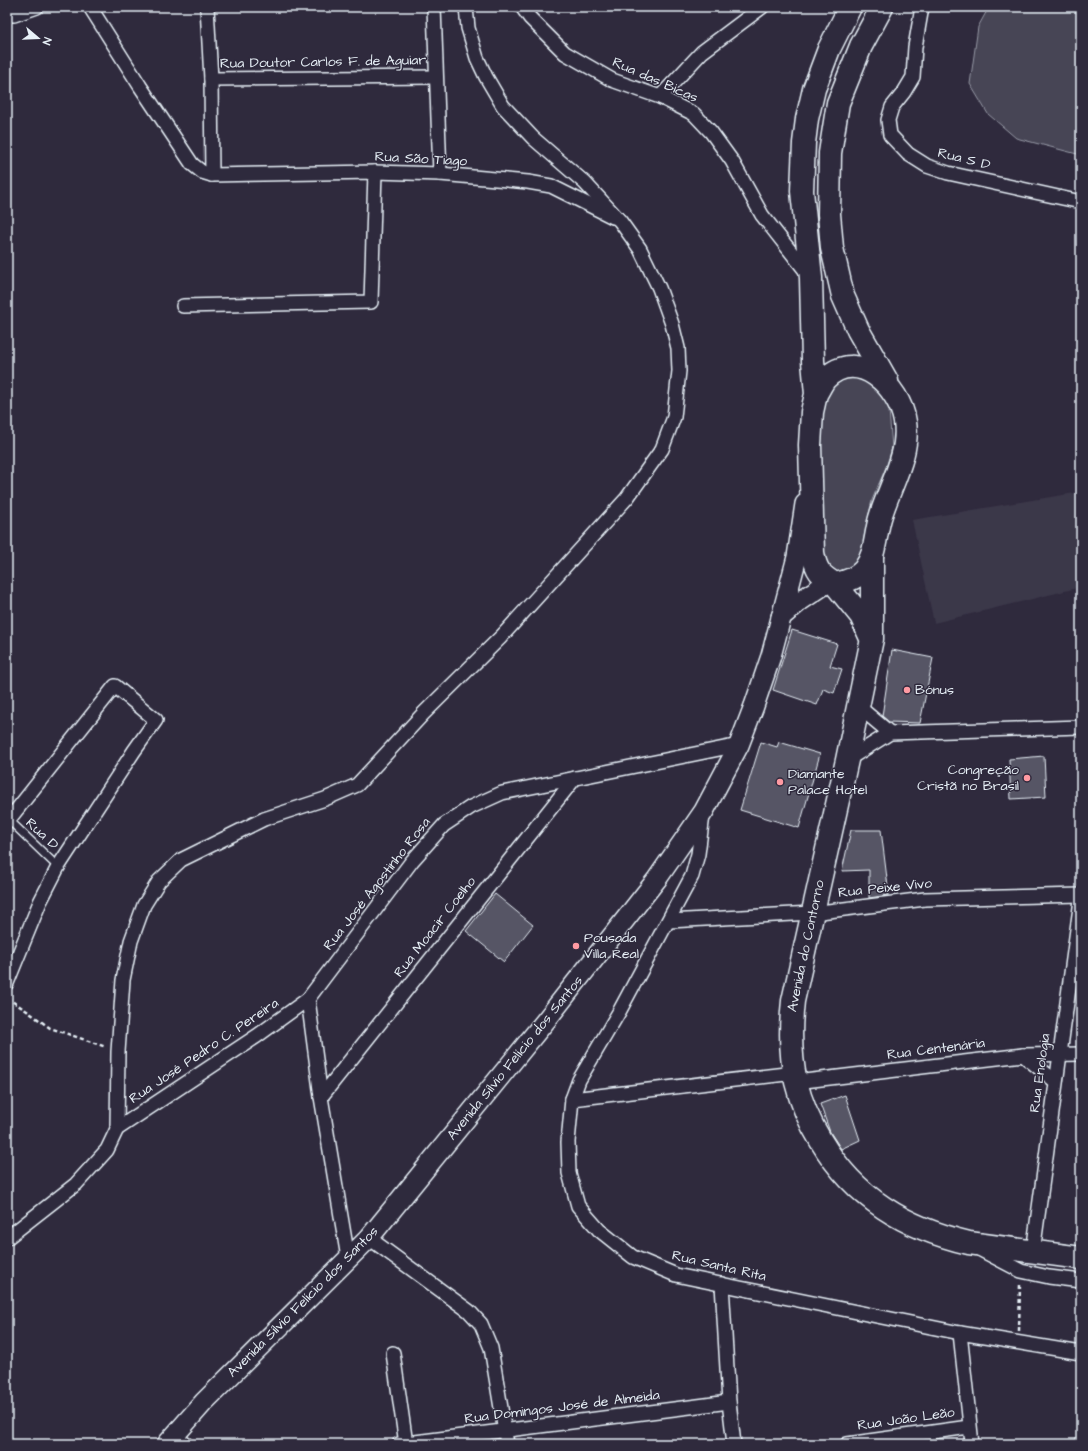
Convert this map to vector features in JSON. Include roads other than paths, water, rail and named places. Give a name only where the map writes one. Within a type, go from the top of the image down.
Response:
[{"type":"highway","points":[[850,7],[826,56],[814,89],[806,125],[804,143],[802,192],[811,278],[813,361],[816,394],[812,412],[810,459],[813,553],[815,566],[823,576],[832,582],[860,616],[872,639]]},
{"type":"highway","points":[[832,582],[851,581],[864,570],[872,556],[885,500],[897,473],[906,437],[905,421],[899,402],[858,330],[843,296],[832,248],[829,214],[830,153],[838,103],[860,46],[882,7]]},
{"type":"highway","points":[[816,394],[825,379],[847,366],[858,366],[872,372],[892,389]]},
{"type":"highway","name":"Avenida do Contorno","points":[[872,556],[872,639],[859,707],[793,1001],[790,1038],[795,1078],[814,1130],[830,1155],[858,1188],[885,1209],[931,1232],[969,1243],[1081,1258]]},
{"type":"main road","name":"Avenida Sílvio Felício dos Santos","points":[[175,1441],[204,1402],[369,1238],[548,1019],[657,879],[704,811],[739,745],[771,656],[797,558],[810,459]]},
{"type":"main road","points":[[781,617],[800,601],[832,582]]},
{"type":"street","points":[[7,15],[14,15],[37,7]]},
{"type":"street","points":[[90,7],[192,164],[202,172],[212,175],[211,79],[207,7]]},
{"type":"street","points":[[434,7],[440,174]]},
{"type":"street","points":[[7,1238],[76,1184],[107,1150],[117,1129],[118,1052],[123,980],[131,941],[144,905],[159,881],[181,860],[250,826],[325,799],[357,785],[424,713],[501,637],[626,498],[662,449],[674,417],[679,372],[678,348],[672,324],[659,288],[640,249],[620,221],[585,183],[533,138],[503,106],[477,58],[468,28],[466,7]]},
{"type":"street","name":"Rua das Bicas","points":[[522,7],[530,18],[566,53],[612,80],[660,97],[694,114],[711,132],[732,160],[762,215],[811,278]]},
{"type":"street","points":[[660,97],[702,52],[762,7]]},
{"type":"street","name":"Rua S D","points":[[922,7],[915,47],[913,77],[904,92],[892,107],[888,120],[890,134],[908,154],[927,166],[948,174],[1081,202]]},
{"type":"street","name":"Rua Doutor Carlos F. de Aguiar","points":[[211,79],[436,77]]},
{"type":"street","points":[[183,306],[371,302],[375,172]]},
{"type":"street","name":"Rua São Tiago","points":[[212,175],[375,172],[440,174],[528,182],[551,186],[620,221]]},
{"type":"street","points":[[7,984],[40,902],[58,866],[134,750],[156,720],[116,686],[9,816]]},
{"type":"street","points":[[859,707],[890,733]]},
{"type":"street","points":[[847,760],[890,733],[1081,727]]},
{"type":"street","name":"Rua José Agostinho Rosa","points":[[308,999],[412,861],[444,825],[471,807],[502,793],[739,745]]},
{"type":"street","name":"Rua Moacir Coelho","points":[[321,1097],[575,778]]},
{"type":"street","name":"Rua Santa Rita","points":[[704,811],[698,854],[692,876],[619,1012],[578,1080],[572,1099],[568,1142],[569,1173],[578,1206],[599,1230],[633,1257],[676,1275],[960,1333],[1081,1353]]},
{"type":"street","name":"Rua Peixe Vivo","points":[[669,921],[812,913],[925,899],[1081,895]]},
{"type":"street","name":"Rua Enologia","points":[[1032,1252],[1081,900]]},
{"type":"street","points":[[308,999],[321,1097],[348,1258]]},
{"type":"street","name":"Rua José Pedro C. Pereira","points":[[117,1129],[257,1036],[308,999]]},
{"type":"street","name":"Rua Centenária","points":[[572,1099],[1023,1055],[1059,1053],[1081,1054]]},
{"type":"street","points":[[1023,1055],[1055,1081]]},
{"type":"street","points":[[369,1238],[469,1311],[481,1324],[491,1348],[507,1444]]},
{"type":"street","name":"Avenida do Contorno","points":[[969,1243],[1020,1271],[1042,1276],[1081,1281]]},
{"type":"street","points":[[722,1284],[729,1402],[734,1444]]},
{"type":"street","points":[[960,1333],[972,1444]]},
{"type":"street","points":[[393,1353],[402,1408],[404,1444]]},
{"type":"street","name":"Rua Domingos José de Almeida","points":[[404,1444],[729,1402]]},
{"type":"street","name":"Rua João Leão","points":[[847,1444],[969,1427]]},
{"type":"lane","name":"Rua D","points":[[9,816],[58,866]]},
{"type":"place","name":"Bónus","points":[[907,690]]},
{"type":"place","name":"Congreção Cristã no Brasil","points":[[1027,778]]},
{"type":"place","name":"Diamante Palace Hotel","points":[[780,782]]},
{"type":"place","name":"Pousada Villa Real","points":[[576,946]]}]
